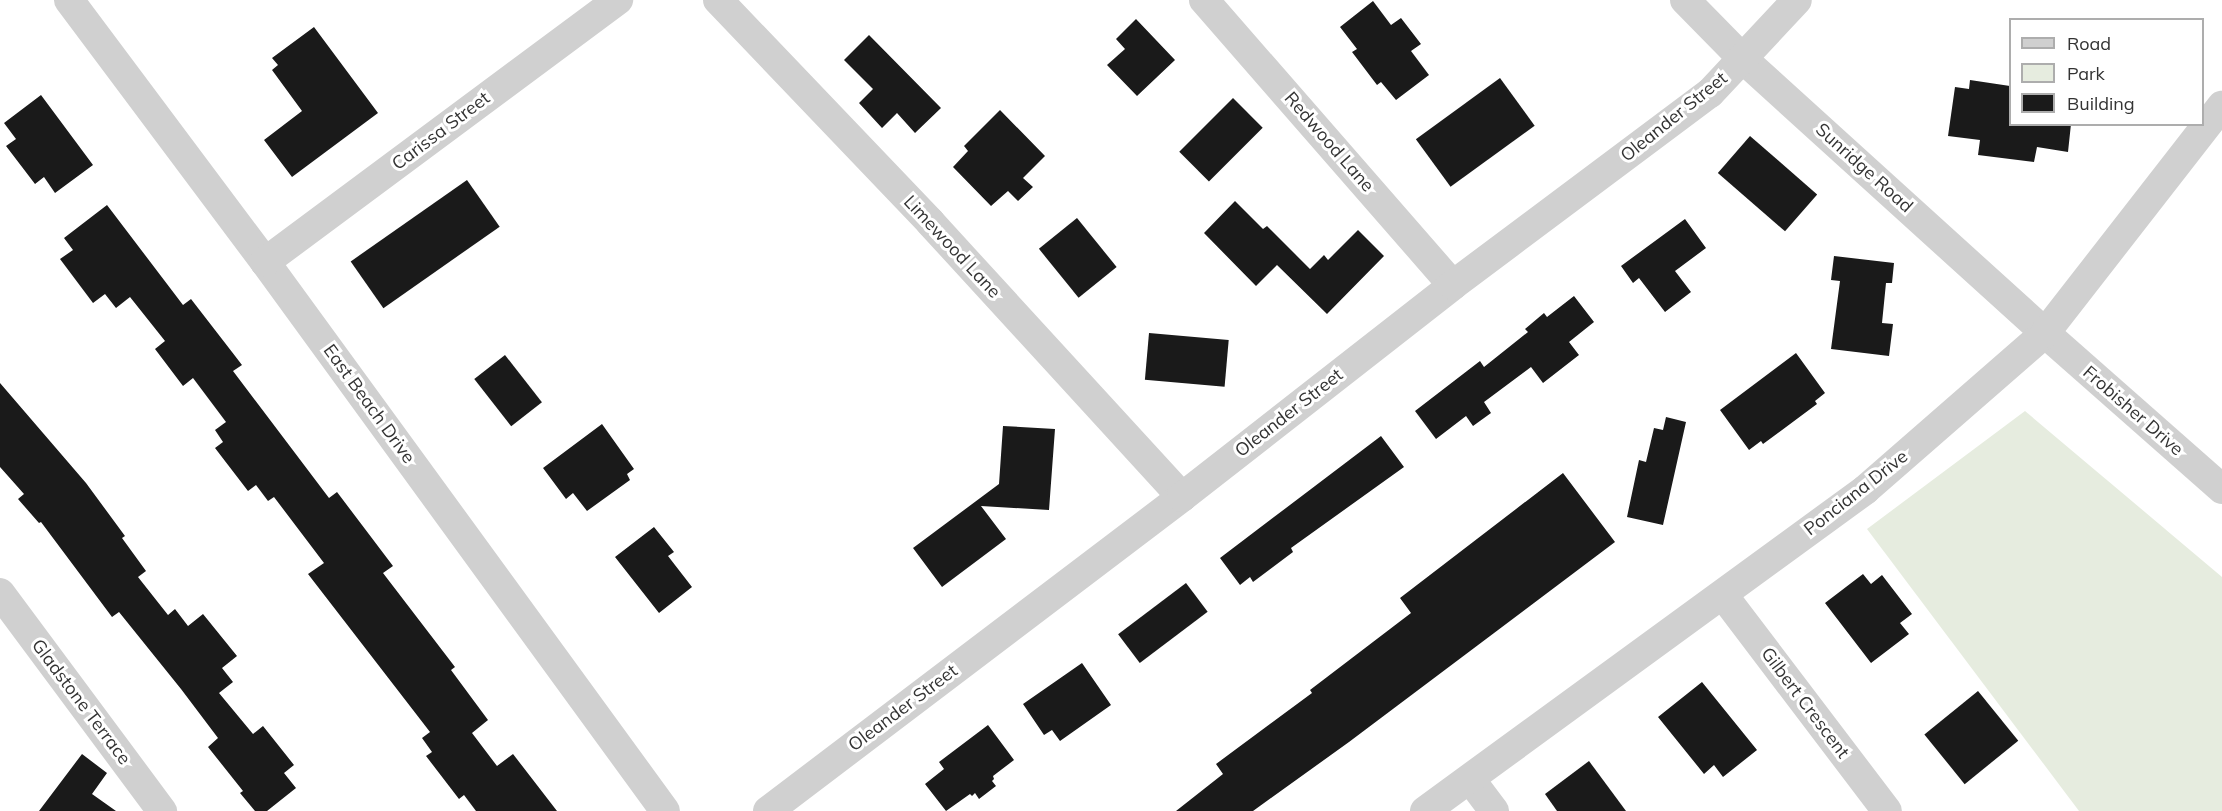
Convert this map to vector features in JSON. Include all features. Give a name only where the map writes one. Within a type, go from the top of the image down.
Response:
[{"type":"street","name":"East Beach Drive","points":[[69,0],[265,262],[665,811]]},
{"type":"street","name":"Carissa Street","points":[[265,262],[618,0]]},
{"type":"street","name":"Limewood Lane","points":[[718,0],[930,222],[1182,497]]},
{"type":"street","name":"Redwood Lane","points":[[1204,0],[1453,285]]},
{"type":"street","name":"Sunridge Road","points":[[1685,0],[1743,59],[2045,333]]},
{"type":"street","name":"Oleander Street","points":[[768,811],[1182,497],[1453,285],[1710,93],[1797,0]]},
{"type":"street","name":"Ponciana Drive","points":[[1425,811],[1865,490],[2045,333],[2222,106]]},
{"type":"street","name":"Frobisher Drive","points":[[2045,333],[2222,489]]},
{"type":"street","name":"Gladstone Terrace","points":[[0,593],[162,811]]},
{"type":"street","name":"Gilbert Crescent","points":[[1723,595],[1887,811]]},
{"type":"street","points":[[1470,779],[1494,811]]},
{"type":"green space","points":[[2025,411],[2222,577],[2222,811],[2079,811],[1867,529]]},
{"type":"building","points":[[1373,1],[1391,25],[1401,18],[1421,44],[1411,51],[1429,75],[1396,100],[1381,82],[1377,85],[1352,52],[1357,49],[1340,27]]},
{"type":"building","points":[[1136,19],[1175,60],[1137,96],[1107,65],[1125,49],[1116,39]]},
{"type":"building","points":[[314,27],[378,113],[292,177],[264,140],[302,111],[272,70],[278,65],[272,58]]},
{"type":"building","points":[[869,35],[941,108],[915,133],[897,113],[882,128],[859,103],[873,89],[844,60]]},
{"type":"building","points":[[1500,78],[1535,126],[1451,187],[1416,139]]},
{"type":"building","points":[[1970,80],[2009,86],[2009,126],[2071,126],[2068,152],[2037,147],[2034,162],[1978,155],[1980,140],[1948,136],[1955,87],[1969,89]]},
{"type":"building","points":[[41,95],[93,165],[55,193],[44,177],[35,184],[6,146],[16,139],[4,123]]},
{"type":"building","points":[[1233,98],[1263,128],[1209,181],[1179,152]]},
{"type":"building","points":[[1000,110],[1045,156],[1023,178],[1033,187],[1018,201],[1008,191],[991,206],[953,167],[968,151],[964,146]]},
{"type":"building","points":[[1750,136],[1817,194],[1785,231],[1718,173]]},
{"type":"building","points":[[467,180],[500,227],[383,308],[351,261]]},
{"type":"building","points":[[1235,201],[1263,229],[1267,226],[1310,269],[1324,255],[1328,260],[1358,230],[1384,256],[1327,314],[1277,265],[1256,286],[1204,233]]},
{"type":"building","points":[[107,205],[183,305],[191,299],[242,365],[233,371],[329,498],[337,492],[393,566],[383,573],[455,667],[451,670],[488,720],[472,733],[497,766],[513,754],[557,811],[476,811],[464,795],[459,799],[426,756],[432,752],[422,738],[430,732],[308,574],[324,563],[274,497],[268,501],[256,485],[248,491],[215,448],[223,442],[215,430],[226,422],[193,378],[183,386],[155,349],[165,341],[130,297],[116,308],[105,294],[93,303],[60,259],[73,250],[64,238]]},
{"type":"building","points":[[1077,218],[1117,267],[1079,298],[1039,249]]},
{"type":"building","points":[[1685,219],[1706,248],[1675,271],[1691,292],[1665,312],[1639,278],[1633,283],[1621,266]]},
{"type":"building","points":[[1834,256],[1894,263],[1892,283],[1886,283],[1882,323],[1893,324],[1889,356],[1831,349],[1840,281],[1831,280]]},
{"type":"building","points":[[1574,296],[1594,322],[1569,342],[1579,355],[1543,383],[1531,367],[1484,402],[1491,413],[1473,426],[1466,416],[1436,439],[1415,411],[1480,361],[1484,367],[1528,332],[1525,329],[1544,313],[1547,317]]},
{"type":"building","points":[[1149,333],[1229,340],[1225,387],[1145,380]]},
{"type":"building","points":[[1796,353],[1825,393],[1815,401],[1817,404],[1763,444],[1761,441],[1749,450],[1720,410]]},
{"type":"building","points":[[505,355],[542,402],[511,426],[474,379]]},
{"type":"building","points":[[0,383],[86,483],[125,536],[122,538],[146,571],[138,577],[168,615],[175,609],[188,626],[203,614],[237,656],[222,668],[233,682],[219,693],[253,734],[263,726],[294,765],[284,773],[296,788],[267,811],[255,811],[240,793],[243,791],[208,747],[218,738],[181,689],[119,612],[112,617],[41,522],[39,523],[18,499],[24,494],[0,467]]},
{"type":"building","points":[[1666,417],[1686,422],[1663,525],[1627,517],[1639,460],[1646,462],[1654,428],[1663,430]]},
{"type":"building","points":[[602,424],[634,469],[627,474],[630,480],[587,511],[573,493],[566,499],[543,468]]},
{"type":"building","points":[[1003,426],[1055,429],[1049,510],[981,506],[1006,539],[942,587],[913,548],[999,484]]},
{"type":"building","points":[[1381,436],[1404,467],[1291,548],[1293,552],[1253,582],[1250,577],[1240,585],[1220,558]]},
{"type":"building","points":[[1563,473],[1615,542],[1349,742],[1253,811],[1176,811],[1223,774],[1216,764],[1312,693],[1310,690],[1411,613],[1400,598]]},
{"type":"building","points":[[654,527],[674,552],[668,556],[692,587],[659,613],[615,557]]},
{"type":"building","points":[[1863,574],[1871,584],[1882,575],[1912,614],[1900,623],[1909,634],[1871,663],[1825,603]]},
{"type":"building","points":[[1186,583],[1208,612],[1140,663],[1118,634]]},
{"type":"building","points":[[1082,663],[1111,705],[1060,741],[1052,730],[1044,735],[1023,704]]},
{"type":"building","points":[[1702,682],[1757,750],[1723,777],[1714,765],[1704,774],[1658,717]]},
{"type":"building","points":[[1978,691],[2018,741],[1965,784],[1924,734]]},
{"type":"building","points":[[988,725],[1014,760],[993,776],[992,781],[996,786],[979,799],[975,793],[972,796],[970,794],[946,811],[925,784],[944,769],[939,762]]},
{"type":"building","points":[[82,754],[107,773],[92,794],[116,811],[39,811]]},
{"type":"building","points":[[1589,761],[1626,811],[1557,811],[1545,794]]}]
